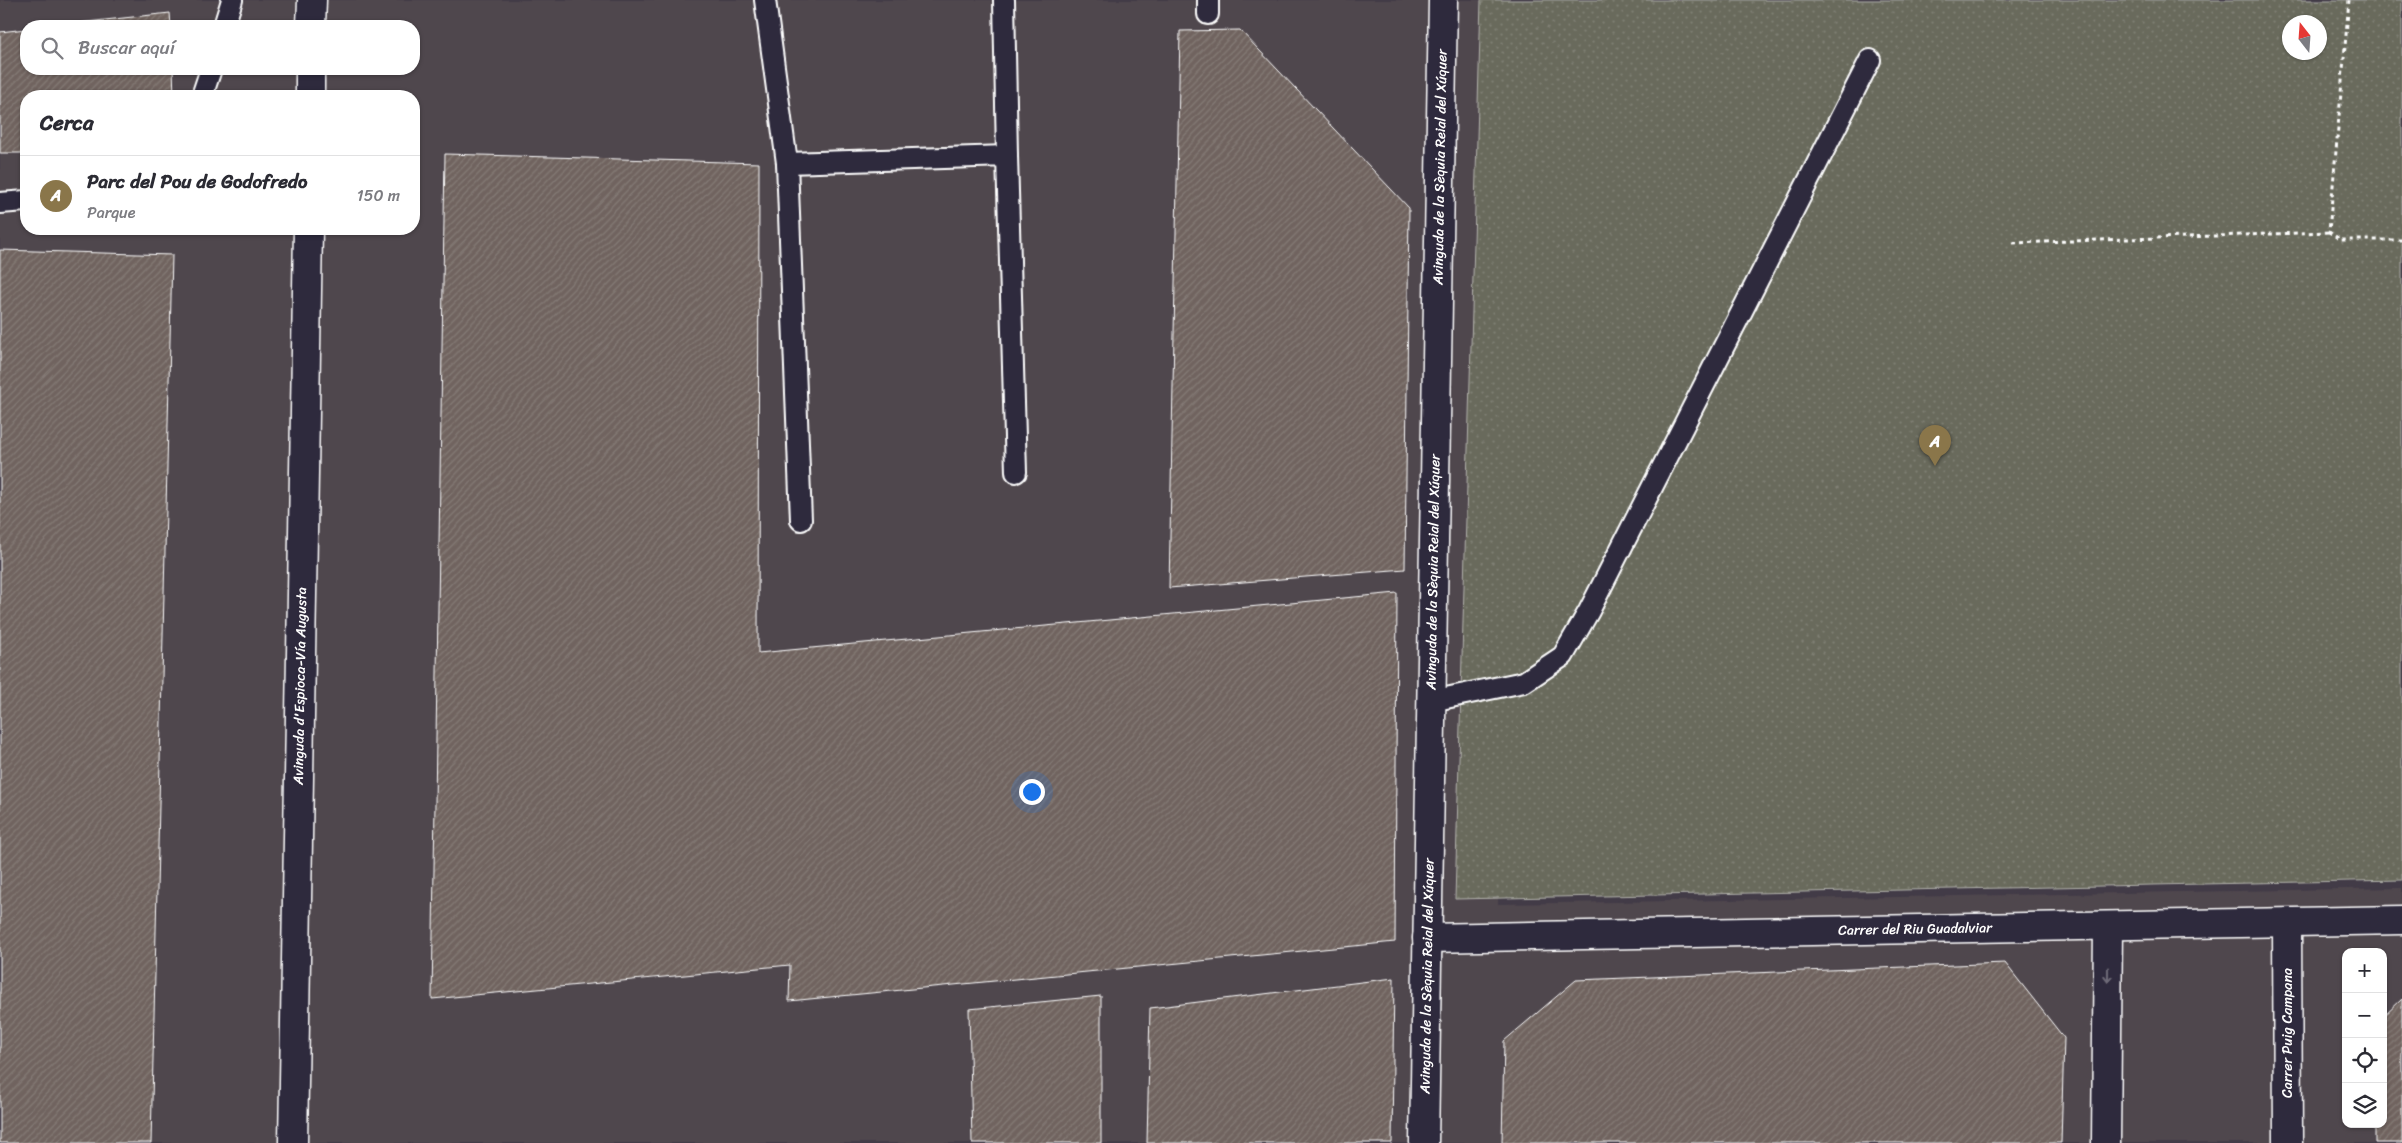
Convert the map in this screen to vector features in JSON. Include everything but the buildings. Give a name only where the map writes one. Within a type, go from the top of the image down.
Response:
[{"type":"street","points":[[311,20],[312,0]]},
{"type":"street","name":"Avinguda de la Sèquia Reial del Xúquer","points":[[1424,1143],[1443,0]]},
{"type":"street","points":[[310,75],[310,90]]},
{"type":"street","name":"Avinguda d'Espioca-Vía Augusta","points":[[293,1143],[308,235]]},
{"type":"street","name":"Carrer del Riu Guadalviar","points":[[1427,938],[2402,920]]},
{"type":"street","name":"Carrer Puig Campana","points":[[2287,922],[2288,1143]]},
{"type":"street","points":[[2106,1143],[2108,926]]},
{"type":"lane","points":[[226,20],[232,0]]},
{"type":"lane","points":[[765,0],[787,163],[801,520]]},
{"type":"lane","points":[[1004,0],[1016,472]]},
{"type":"lane","points":[[1431,701],[1524,682],[1563,656],[1589,611],[1870,60]]},
{"type":"lane","points":[[204,90],[209,75]]},
{"type":"lane","points":[[787,163],[1007,156]]},
{"type":"lane","points":[[0,203],[20,201]]},
{"type":"path","points":[[2329,232],[2349,0]]},
{"type":"path","points":[[2014,244],[2329,232],[2341,240],[2402,240]]},
{"type":"shaded area","points":[[0,0],[1525,0],[1498,904],[2402,888],[2402,1143],[0,1143]]},
{"type":"green space","points":[[1481,0],[2402,0],[2402,880],[1455,899]]},
{"type":"place","name":"Parc del Pou de Godofredo","points":[[1935,466]]}]
